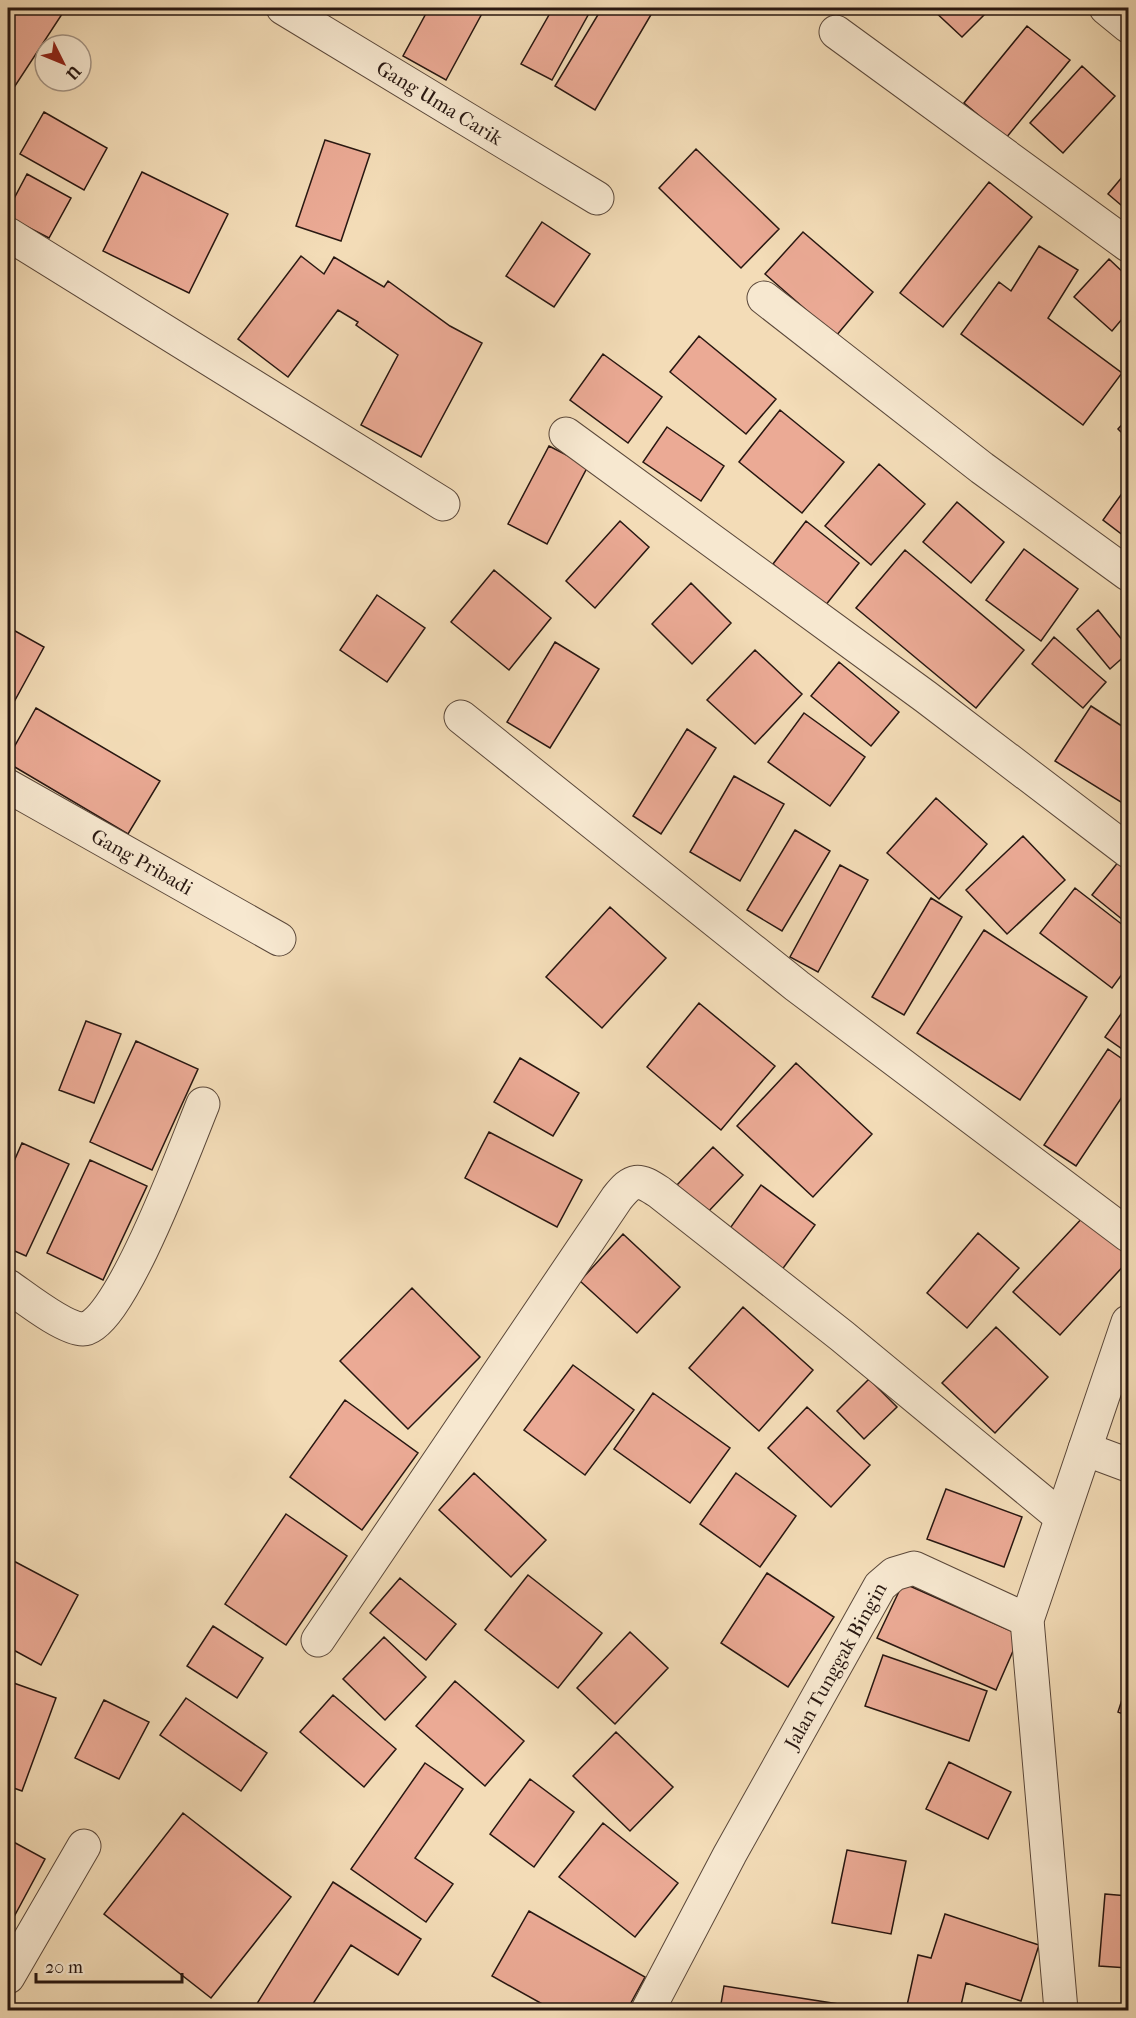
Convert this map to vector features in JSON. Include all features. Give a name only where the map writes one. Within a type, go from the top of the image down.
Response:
[{"type":"street","name":"Gang Uma Carik","points":[[283,8],[597,198]]},
{"type":"street","points":[[1106,8],[1128,26]]},
{"type":"street","points":[[836,32],[1128,246]]},
{"type":"street","points":[[8,234],[443,504]]},
{"type":"street","points":[[764,298],[982,468],[1128,574]]},
{"type":"street","points":[[567,434],[916,690],[1128,851]]},
{"type":"street","points":[[462,717],[797,986],[1128,1234]]},
{"type":"street","name":"Gang Pribadi","points":[[8,786],[279,939]]},
{"type":"street","points":[[8,1286],[69,1326],[84,1329],[96,1324],[111,1308],[143,1246],[203,1104]]},
{"type":"street","points":[[318,1640],[617,1198],[627,1186],[634,1182],[642,1181],[659,1192],[842,1336],[1061,1517]]},
{"type":"street","points":[[1061,2010],[1027,1620],[1128,1322]]},
{"type":"street","points":[[1084,1449],[1128,1465]]},
{"type":"street","name":"Jalan Tunggak Bingin","points":[[648,2010],[729,1854],[880,1586],[894,1574],[914,1568],[1027,1620]]},
{"type":"street","points":[[8,1977],[84,1846]]},
{"type":"building","points":[[8,8],[66,8],[50,33],[33,33],[33,58],[15,86],[8,81]]},
{"type":"building","points":[[429,8],[485,8],[446,80],[403,56]]},
{"type":"building","points":[[553,8],[592,8],[552,80],[521,64]]},
{"type":"building","points":[[602,8],[643,8],[652,13],[595,110],[555,86]]},
{"type":"building","points":[[931,8],[991,8],[962,37]]},
{"type":"building","points":[[1027,26],[1070,60],[1006,138],[964,103]]},
{"type":"building","points":[[1082,66],[1115,96],[1063,153],[1030,123]]},
{"type":"building","points":[[44,112],[107,148],[84,190],[20,154]]},
{"type":"building","points":[[325,140],[370,154],[341,241],[296,226]]},
{"type":"building","points":[[696,149],[779,229],[741,268],[659,188]]},
{"type":"building","points":[[1128,170],[1128,211],[1108,194]]},
{"type":"building","points":[[142,172],[228,214],[189,293],[103,251]]},
{"type":"building","points":[[27,174],[71,198],[49,238],[8,217],[8,210]]},
{"type":"building","points":[[989,182],[1032,217],[943,327],[900,293]]},
{"type":"building","points":[[542,222],[590,254],[554,307],[506,276]]},
{"type":"building","points":[[803,232],[873,292],[836,336],[765,274]]},
{"type":"building","points":[[1039,246],[1078,270],[1048,318],[1122,373],[1083,425],[961,334],[999,282],[1011,291]]},
{"type":"building","points":[[301,256],[324,274],[334,257],[384,287],[388,281],[450,326],[482,343],[421,457],[361,425],[398,355],[356,325],[358,322],[338,310],[288,377],[238,339]]},
{"type":"building","points":[[1109,259],[1128,277],[1128,312],[1112,331],[1074,297]]},
{"type":"building","points":[[699,336],[776,399],[746,434],[670,372]]},
{"type":"building","points":[[603,354],[662,397],[628,443],[570,400]]},
{"type":"building","points":[[780,410],[844,462],[802,513],[739,462]]},
{"type":"building","points":[[1128,418],[1128,439],[1118,429]]},
{"type":"building","points":[[667,427],[724,466],[701,501],[643,462]]},
{"type":"building","points":[[549,446],[588,466],[547,544],[508,524]]},
{"type":"building","points":[[879,464],[925,504],[871,565],[825,526]]},
{"type":"building","points":[[1128,485],[1128,539],[1103,520]]},
{"type":"building","points":[[957,502],[1004,542],[971,583],[923,542]]},
{"type":"building","points":[[620,521],[649,547],[595,608],[566,581]]},
{"type":"building","points":[[806,521],[859,563],[825,606],[773,564]]},
{"type":"building","points":[[1024,549],[1078,589],[1041,641],[986,600]]},
{"type":"building","points":[[905,550],[1024,650],[976,708],[856,608]]},
{"type":"building","points":[[494,570],[551,618],[509,670],[451,622]]},
{"type":"building","points":[[691,583],[731,623],[692,664],[652,624]]},
{"type":"building","points":[[377,595],[425,628],[387,682],[340,650]]},
{"type":"building","points":[[1098,610],[1128,647],[1128,653],[1110,669],[1077,629]]},
{"type":"building","points":[[8,627],[44,647],[8,713]]},
{"type":"building","points":[[1054,637],[1106,682],[1083,708],[1032,664]]},
{"type":"building","points":[[555,642],[599,669],[550,748],[507,722]]},
{"type":"building","points":[[755,650],[802,694],[755,744],[707,700]]},
{"type":"building","points":[[839,662],[899,712],[871,746],[811,696]]},
{"type":"building","points":[[1091,706],[1128,730],[1128,796],[1124,804],[1055,761]]},
{"type":"building","points":[[36,708],[160,781],[128,834],[8,763],[8,758]]},
{"type":"building","points":[[804,713],[865,757],[830,806],[768,762]]},
{"type":"building","points":[[687,729],[716,748],[661,834],[633,816]]},
{"type":"building","points":[[734,776],[784,804],[740,881],[690,852]]},
{"type":"building","points":[[936,798],[987,844],[939,899],[887,853]]},
{"type":"building","points":[[795,830],[830,851],[782,931],[747,910]]},
{"type":"building","points":[[1023,836],[1065,880],[1007,934],[966,890]]},
{"type":"building","points":[[1119,861],[1128,869],[1128,924],[1092,895]]},
{"type":"building","points":[[840,865],[868,880],[818,972],[790,957]]},
{"type":"building","points":[[1075,888],[1128,929],[1128,966],[1112,988],[1040,933]]},
{"type":"building","points":[[931,898],[962,917],[904,1015],[872,997]]},
{"type":"building","points":[[610,907],[666,958],[602,1028],[546,977]]},
{"type":"building","points":[[984,930],[1087,997],[1020,1100],[917,1033]]},
{"type":"building","points":[[699,1003],[775,1066],[721,1130],[647,1067]]},
{"type":"building","points":[[1128,1004],[1128,1053],[1105,1037]]},
{"type":"building","points":[[86,1021],[121,1034],[94,1103],[59,1090]]},
{"type":"building","points":[[136,1041],[198,1069],[152,1170],[90,1142]]},
{"type":"building","points":[[1108,1049],[1128,1063],[1128,1088],[1076,1166],[1044,1145]]},
{"type":"building","points":[[520,1058],[579,1093],[553,1136],[494,1102]]},
{"type":"building","points":[[796,1063],[872,1134],[813,1197],[737,1126]]},
{"type":"building","points":[[489,1132],[582,1180],[557,1227],[465,1178]]},
{"type":"building","points":[[22,1143],[69,1164],[26,1256],[8,1248],[8,1175]]},
{"type":"building","points":[[713,1147],[743,1175],[707,1213],[677,1185]]},
{"type":"building","points":[[90,1160],[147,1186],[103,1280],[47,1253]]},
{"type":"building","points":[[761,1185],[815,1225],[781,1271],[728,1231]]},
{"type":"building","points":[[1086,1214],[1128,1253],[1128,1261],[1060,1335],[1013,1292]]},
{"type":"building","points":[[978,1233],[1019,1268],[967,1328],[927,1293]]},
{"type":"building","points":[[623,1234],[680,1287],[637,1333],[580,1281]]},
{"type":"building","points":[[412,1288],[480,1357],[408,1429],[340,1361]]},
{"type":"building","points":[[743,1307],[813,1370],[759,1431],[689,1368]]},
{"type":"building","points":[[996,1327],[1048,1377],[995,1433],[942,1383]]},
{"type":"building","points":[[573,1365],[634,1410],[585,1475],[524,1430]]},
{"type":"building","points":[[869,1379],[897,1407],[864,1439],[837,1411]]},
{"type":"building","points":[[653,1393],[730,1448],[690,1503],[614,1449]]},
{"type":"building","points":[[345,1400],[418,1453],[362,1530],[290,1477]]},
{"type":"building","points":[[807,1407],[870,1465],[831,1507],[768,1448]]},
{"type":"building","points":[[474,1473],[546,1540],[511,1577],[439,1510]]},
{"type":"building","points":[[736,1473],[796,1516],[760,1567],[700,1524]]},
{"type":"building","points":[[946,1489],[1022,1517],[1004,1567],[927,1539]]},
{"type":"building","points":[[286,1514],[347,1556],[286,1645],[225,1604]]},
{"type":"building","points":[[8,1558],[78,1595],[41,1665],[8,1647]]},
{"type":"building","points":[[767,1573],[834,1617],[788,1687],[721,1643]]},
{"type":"building","points":[[528,1575],[602,1633],[558,1688],[485,1630]]},
{"type":"building","points":[[400,1578],[456,1624],[426,1660],[370,1613]]},
{"type":"building","points":[[903,1583],[1020,1635],[996,1690],[877,1638]]},
{"type":"building","points":[[213,1626],[263,1658],[237,1698],[187,1666]]},
{"type":"building","points":[[630,1632],[668,1668],[615,1724],[577,1688]]},
{"type":"building","points":[[384,1637],[426,1677],[385,1720],[343,1679]]},
{"type":"building","points":[[883,1655],[987,1691],[969,1741],[865,1706]]},
{"type":"building","points":[[8,1681],[56,1698],[22,1791],[8,1786]]},
{"type":"building","points":[[455,1681],[524,1741],[485,1786],[416,1726]]},
{"type":"building","points":[[1128,1681],[1128,1716],[1118,1712]]},
{"type":"building","points":[[333,1695],[396,1749],[364,1787],[300,1732]]},
{"type":"building","points":[[186,1698],[267,1753],[241,1791],[160,1735]]},
{"type":"building","points":[[104,1700],[149,1722],[119,1779],[75,1758]]},
{"type":"building","points":[[616,1732],[673,1787],[630,1831],[573,1776]]},
{"type":"building","points":[[949,1762],[1011,1792],[988,1839],[926,1809]]},
{"type":"building","points":[[425,1763],[463,1789],[415,1858],[453,1884],[426,1922],[351,1869]]},
{"type":"building","points":[[530,1779],[574,1812],[534,1867],[490,1834]]},
{"type":"building","points":[[183,1813],[291,1897],[211,1998],[104,1914]]},
{"type":"building","points":[[603,1823],[678,1883],[635,1937],[559,1877]]},
{"type":"building","points":[[8,1839],[45,1859],[8,1928]]},
{"type":"building","points":[[847,1850],[906,1861],[891,1934],[832,1923]]},
{"type":"building","points":[[333,1882],[421,1939],[398,1975],[351,1945],[309,2010],[253,2010]]},
{"type":"building","points":[[1105,1894],[1128,1896],[1128,1968],[1099,1966]]},
{"type":"building","points":[[529,1911],[645,1977],[627,2010],[553,2010],[492,1976]]},
{"type":"building","points":[[945,1914],[1039,1945],[1021,2001],[966,1983],[960,2010],[906,2010],[918,1955],[931,1958]]},
{"type":"building","points":[[724,1986],[851,2006],[851,2010],[720,2010]]},
{"type":"building","points":[[1073,2009],[1128,2010],[1073,2010]]}]
